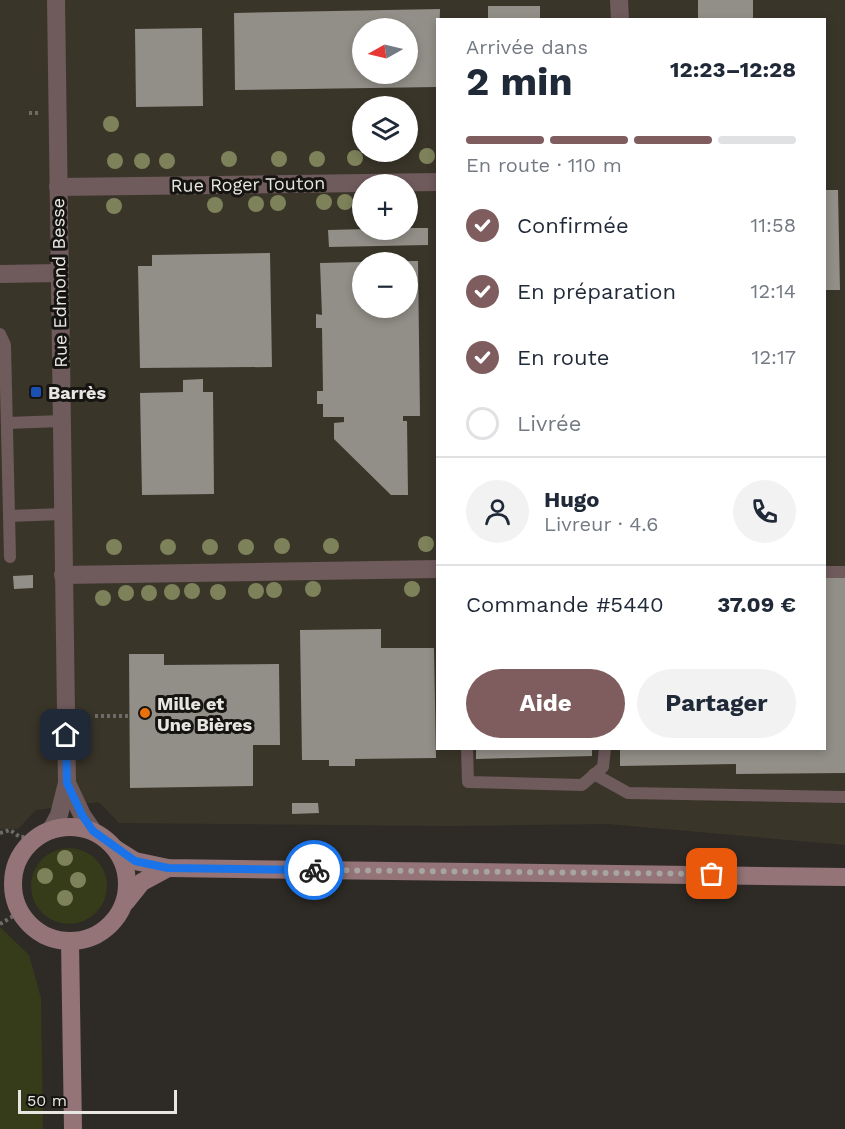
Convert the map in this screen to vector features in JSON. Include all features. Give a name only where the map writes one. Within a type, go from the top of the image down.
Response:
[{"type":"main road","points":[[0,864],[39,838],[80,827],[93,831],[135,861],[168,868],[845,877]]},
{"type":"main road","points":[[18,906],[14,872],[39,838]]},
{"type":"main road","points":[[116,849],[127,875],[125,903]]},
{"type":"main road","points":[[0,882],[27,922],[46,936],[70,942],[97,935],[114,921],[142,882],[168,868]]},
{"type":"main road","points":[[70,942],[73,1129]]},
{"type":"street","name":"Rue Edmond Besse","points":[[39,838],[62,807],[67,783],[56,0]]},
{"type":"street","points":[[620,0],[620,18]]},
{"type":"street","name":"Rue Roger Touton","points":[[58,187],[436,182]]},
{"type":"street","points":[[0,274],[59,273]]},
{"type":"street","points":[[63,576],[436,569]]},
{"type":"street","name":"Rue Edmond Besse","points":[[67,783],[82,815],[93,831]]},
{"type":"lane","points":[[0,334],[5,345],[10,558]]},
{"type":"lane","points":[[8,423],[61,421]]},
{"type":"lane","points":[[9,516],[62,514]]},
{"type":"lane","points":[[826,572],[845,572]]},
{"type":"lane","points":[[466,750],[468,782],[582,785],[603,767],[604,750]]},
{"type":"lane","points":[[594,774],[628,793],[845,797]]},
{"type":"path","points":[[95,717],[129,716]]},
{"type":"path","points":[[0,833],[10,830],[24,838],[39,838]]},
{"type":"path","points":[[0,924],[18,906]]},
{"type":"shaded area","points":[[0,0],[845,0],[845,845],[608,824],[449,826],[119,823],[99,802],[36,810],[18,829],[0,829]]},
{"type":"green space","points":[[69,848],[83,851],[96,859],[104,872],[107,886],[104,900],[96,913],[83,921],[69,924],[55,921],[42,913],[34,900],[31,886],[34,872],[42,859],[55,851]]},
{"type":"green space","points":[[0,927],[29,955],[41,998],[43,1129],[0,1129]]},
{"type":"building","points":[[698,0],[753,0],[753,18],[698,18]]},
{"type":"building","points":[[488,6],[540,6],[540,18],[488,18]]},
{"type":"building","points":[[440,9],[440,18],[436,18],[436,87],[235,90],[234,13]]},
{"type":"building","points":[[202,28],[203,106],[136,107],[135,29]]},
{"type":"building","points":[[826,190],[838,190],[840,290],[826,290]]},
{"type":"building","points":[[418,228],[428,228],[428,245],[329,247],[328,230],[352,230],[352,240],[418,240]]},
{"type":"building","points":[[270,253],[272,367],[140,368],[138,266],[152,266],[152,255]]},
{"type":"building","points":[[418,261],[420,416],[403,416],[403,421],[407,421],[408,495],[391,495],[334,439],[334,423],[344,422],[344,417],[323,417],[323,404],[317,404],[317,391],[323,391],[322,328],[316,328],[316,314],[322,315],[320,263],[352,262],[352,318],[418,318]]},
{"type":"building","points":[[203,379],[203,392],[213,392],[214,494],[142,495],[140,393],[183,392],[183,380]]},
{"type":"building","points":[[33,575],[33,588],[14,589],[13,576]]},
{"type":"building","points":[[826,577],[845,577],[845,773],[736,774],[736,764],[620,766],[620,750],[826,750]]},
{"type":"building","points":[[381,629],[381,648],[434,648],[436,758],[355,759],[355,766],[329,766],[329,760],[302,760],[300,630]]},
{"type":"building","points":[[129,654],[164,654],[164,665],[279,664],[280,745],[253,745],[253,786],[130,788]]},
{"type":"building","points":[[476,750],[592,750],[592,756],[476,759]]},
{"type":"building","points":[[292,803],[318,803],[319,813],[292,814]]},
{"type":"way so far","points":[[314,870],[712,874]]},
{"type":"place","name":"Barrès","points":[[36,392]]},
{"type":"place","name":"Mille et Une Bières","points":[[145,713]]},
{"type":"route","points":[[66,735],[67,783],[82,815],[93,831],[106,838],[116,849],[135,861],[157,868],[314,870]]}]
